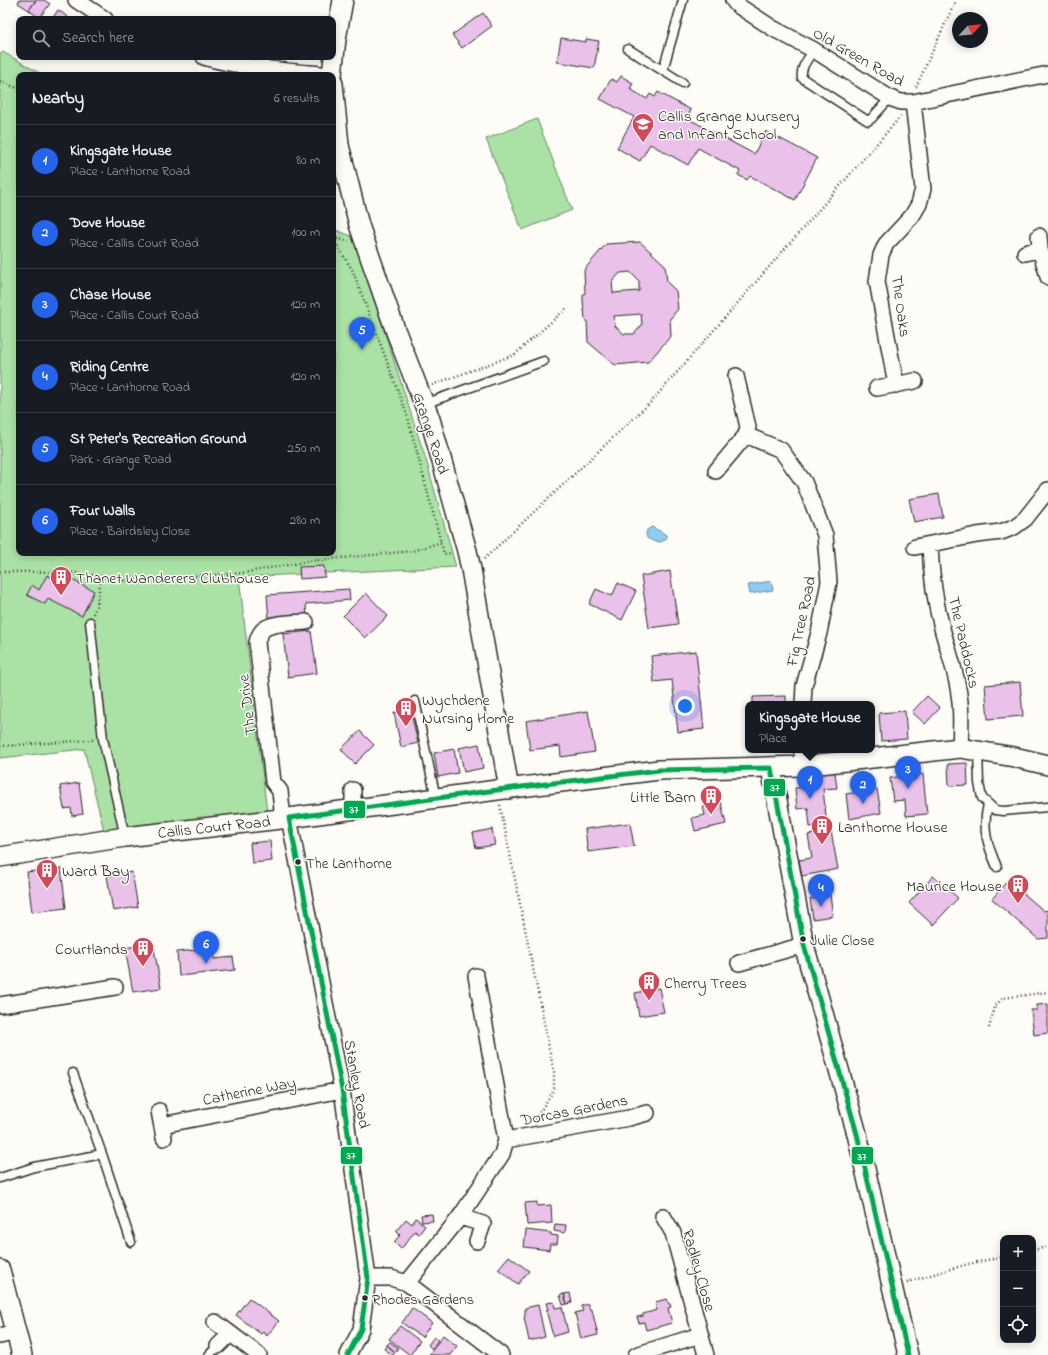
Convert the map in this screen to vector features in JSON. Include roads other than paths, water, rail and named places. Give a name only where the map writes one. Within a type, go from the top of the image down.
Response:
[{"type":"street","points":[[76,0],[100,16]]},
{"type":"street","points":[[336,39],[343,0]]},
{"type":"street","name":"Old Green Road","points":[[733,0],[737,6],[774,29],[814,50],[890,98],[901,102],[910,102],[1048,74]]},
{"type":"street","points":[[215,60],[271,69],[302,72]]},
{"type":"street","points":[[332,72],[334,60]]},
{"type":"street","name":"The Oaks","points":[[896,385],[877,282],[878,265],[886,244],[912,216],[919,204],[923,189],[910,102]]},
{"type":"street","name":"Grange Road","points":[[336,114],[339,145],[359,225],[396,332],[430,419],[450,487],[471,569],[503,789]]},
{"type":"street","points":[[1025,253],[1040,243],[1048,277]]},
{"type":"street","points":[[877,388],[915,381]]},
{"type":"street","points":[[717,472],[746,435],[748,427],[734,385]]},
{"type":"street","name":"Fig Tree Road","points":[[746,435],[781,450],[804,482],[825,536],[829,582],[819,633],[804,686],[804,701]]},
{"type":"street","points":[[914,547],[1001,532],[1014,527],[1025,519],[1048,490]]},
{"type":"street","name":"The Paddocks","points":[[930,545],[931,568],[936,605],[954,666],[969,749]]},
{"type":"street","name":"The Drive","points":[[286,818],[280,791],[273,782],[257,642],[264,630],[269,627],[274,625],[306,622]]},
{"type":"street","name":"Callis Court Road","points":[[0,857],[125,836],[286,818],[659,770],[771,768],[802,758],[969,749],[1048,765]]},
{"type":"street","points":[[771,768],[804,945],[857,1134],[908,1355]]},
{"type":"street","points":[[352,790],[353,809]]},
{"type":"street","name":"Stanley Road","points":[[286,818],[342,1090],[368,1278],[361,1329],[348,1355]]},
{"type":"street","points":[[737,964],[804,945]]},
{"type":"street","points":[[407,1283],[460,1217],[502,1154],[506,1140],[476,976]]},
{"type":"street","points":[[0,1005],[61,990],[115,987]]},
{"type":"street","name":"Catherine Way","points":[[162,1125],[342,1090]]},
{"type":"street","name":"Dorcas Gardens","points":[[506,1140],[647,1113]]},
{"type":"street","name":"Radley Close","points":[[663,1216],[673,1233],[706,1355]]},
{"type":"street","points":[[460,1217],[483,1224],[477,1241]]},
{"type":"street","points":[[0,1270],[8,1334],[22,1355]]},
{"type":"street","points":[[368,1278],[391,1278],[407,1283],[501,1355]]},
{"type":"street","points":[[215,1322],[259,1355]]},
{"type":"street","points":[[213,1351],[230,1334]]},
{"type":"street","name":"Radley Close","points":[[636,1355],[700,1335]]},
{"type":"lane","points":[[663,70],[683,0]]},
{"type":"lane","points":[[628,49],[683,83]]},
{"type":"lane","points":[[814,50],[802,68],[802,78],[868,121],[890,98]]},
{"type":"lane","points":[[424,404],[544,361]]},
{"type":"lane","points":[[90,622],[103,739],[125,836]]},
{"type":"lane","points":[[415,701],[436,798]]},
{"type":"lane","points":[[969,749],[982,798],[995,810],[1003,811],[1048,806]]},
{"type":"lane","points":[[988,804],[984,818],[984,830],[988,847],[997,867]]},
{"type":"lane","points":[[73,1073],[131,1242]]},
{"type":"lane","points":[[0,1178],[34,1167],[102,1154]]},
{"type":"water","points":[[652,527],[665,534],[667,537],[665,540],[658,542],[647,538],[647,530]]},
{"type":"water","points":[[771,581],[773,590],[750,594],[748,585]]},
{"type":"place","name":"Callis Grange Nursery and Infant School","points":[[643,144]]},
{"type":"place","name":"St Peter's Recreation Ground","points":[[362,350]]},
{"type":"place","name":"Thanet Wanderers Clubhouse","points":[[61,596]]},
{"type":"place","name":"Wychdene Nursing Home","points":[[406,728]]},
{"type":"place","name":"Chase House","points":[[908,789]]},
{"type":"place","name":"Kingsgate House","points":[[810,799]]},
{"type":"place","name":"Dove House","points":[[863,804]]},
{"type":"place","name":"Little Barn","points":[[711,816]]},
{"type":"place","name":"Lanthorne House","points":[[822,846]]},
{"type":"place","name":"The Lanthorne","points":[[298,862]]},
{"type":"place","name":"Ward Bay","points":[[47,890]]},
{"type":"place","name":"Maurice House","points":[[1018,904]]},
{"type":"place","name":"Riding Centre","points":[[821,907]]},
{"type":"place","name":"Julie Close","points":[[803,939]]},
{"type":"place","name":"Four Walls","points":[[206,964]]},
{"type":"place","name":"Courtlands","points":[[143,968]]},
{"type":"place","name":"Cherry Trees","points":[[649,1002]]},
{"type":"place","name":"Rhodes Gardens","points":[[365,1298]]}]
